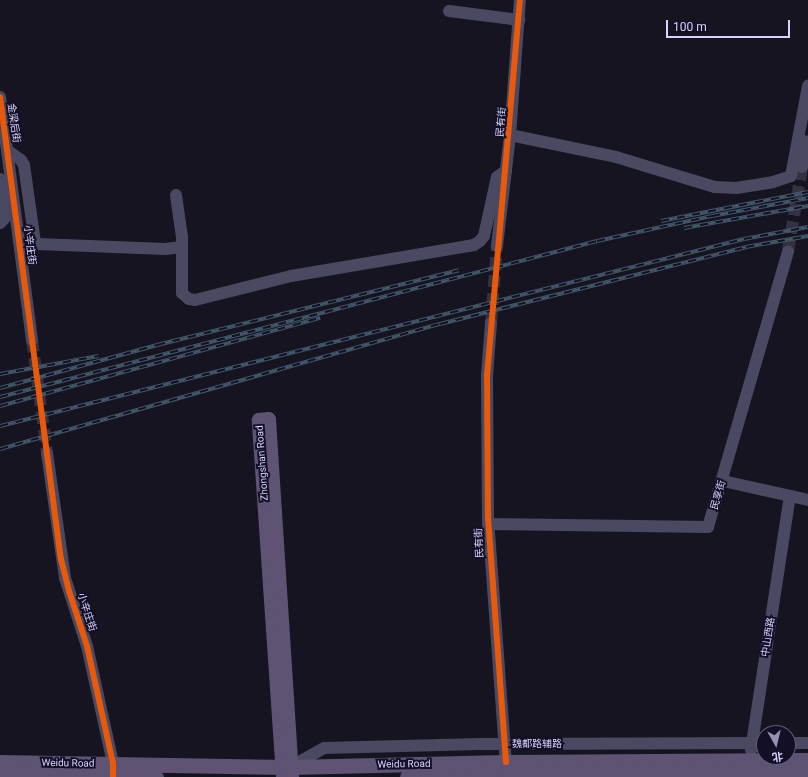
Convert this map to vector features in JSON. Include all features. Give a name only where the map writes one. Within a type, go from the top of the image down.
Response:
[{"type":"main road","name":"Zhongshan Road","points":[[268,419],[287,772],[259,420],[268,419]]},
{"type":"main road","name":"Weidu Road","points":[[748,770],[808,760]]},
{"type":"main road","name":"Weidu Road","points":[[0,762],[156,777]]},
{"type":"main road","name":"Weidu Road","points":[[0,775],[113,772],[748,770],[808,773]]},
{"type":"main road","name":"Weidu Road","points":[[406,777],[508,771]]},
{"type":"street","name":"民有街","points":[[497,246],[510,135],[520,0]]},
{"type":"street","points":[[449,11],[519,20]]},
{"type":"street","points":[[510,135],[616,157],[715,187],[736,188],[773,182],[791,176],[808,86]]},
{"type":"street","name":"金梁后街","points":[[0,97],[4,156]]},
{"type":"street","points":[[802,167],[808,128]]},
{"type":"street","points":[[4,156],[20,160],[24,165],[35,242],[38,244],[165,249],[182,247]]},
{"type":"street","name":"小辛庄街","points":[[4,156],[32,340]]},
{"type":"street","points":[[176,195],[182,247],[182,293],[189,299],[194,300],[290,276],[474,245],[484,236],[497,177],[506,171]]},
{"type":"street","points":[[0,179],[4,219],[0,223]]},
{"type":"street","name":"民享街","points":[[488,524],[708,527],[723,481],[788,251]]},
{"type":"street","name":"民有街","points":[[491,323],[486,376],[488,524],[508,771]]},
{"type":"street","name":"小辛庄街","points":[[47,453],[65,578],[87,646],[113,772]]},
{"type":"street","points":[[723,481],[808,500]]},
{"type":"street","name":"中山西路","points":[[760,725],[790,496]]},
{"type":"street","name":"魏都路辅路","points":[[287,772],[324,748],[506,744],[756,743]]},
{"type":"street","points":[[796,743],[808,743]]},
{"type":"street","name":"中山西路","points":[[748,770],[756,748]]},
{"type":"tunnel","points":[[788,251],[802,167]]},
{"type":"tunnel","points":[[491,323],[497,246]]},
{"type":"tunnel","points":[[32,340],[47,453]]},
{"type":"railway","points":[[661,221],[808,192]]},
{"type":"railway","points":[[0,397],[597,241],[712,216],[808,198]]},
{"type":"railway","points":[[684,228],[808,206]]},
{"type":"railway","points":[[0,426],[744,239],[808,227]]},
{"type":"railway","points":[[0,449],[440,324],[746,247],[808,236]]},
{"type":"railway","points":[[0,388],[157,345],[459,270]]},
{"type":"railway","points":[[0,406],[320,318]]},
{"type":"railway","points":[[0,374],[98,356]]},
{"type":"cycle path","points":[[506,762],[488,519],[487,376],[520,0]]},
{"type":"cycle path","points":[[0,97],[61,559],[69,591],[87,646],[113,763],[113,777]]}]
